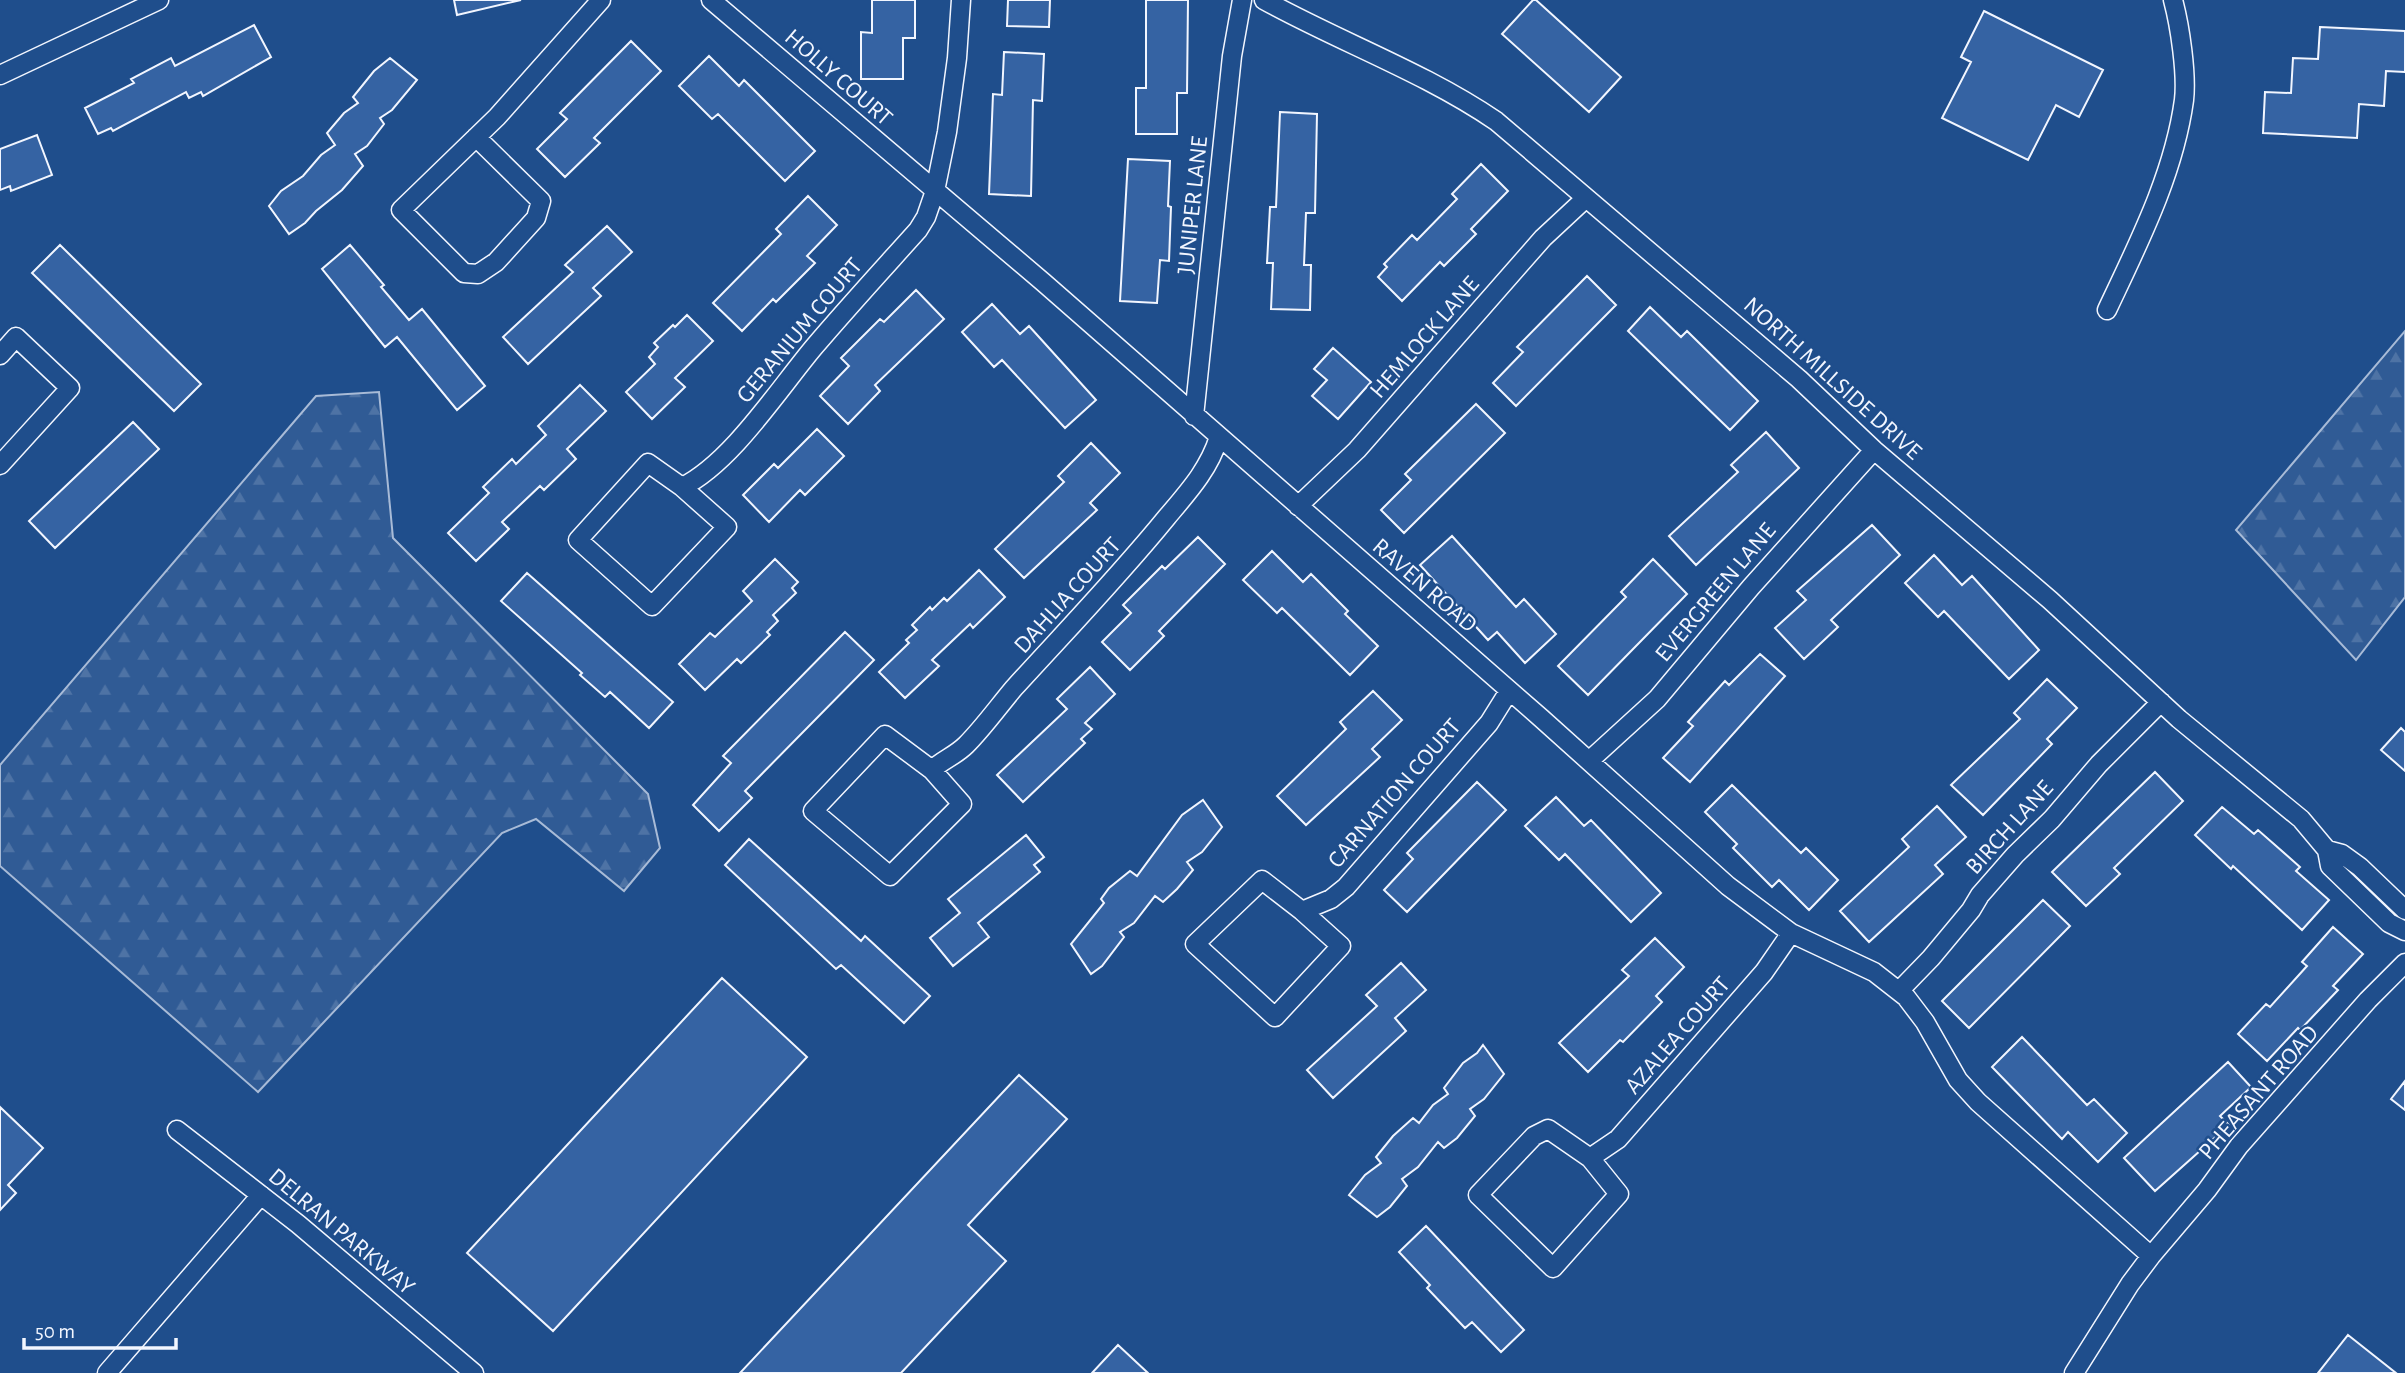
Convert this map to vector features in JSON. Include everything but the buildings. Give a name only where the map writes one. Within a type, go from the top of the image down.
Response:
[{"type":"street","points":[[0,75],[159,0]]},
{"type":"street","points":[[476,138],[541,201],[536,218],[496,262],[478,274],[464,273],[401,210],[497,117],[601,0]]},
{"type":"street","name":"HOLLY COURT","points":[[710,0],[935,191]]},
{"type":"street","name":"GERANIUM COURT","points":[[682,487],[696,480],[720,459],[839,317],[918,230],[926,217],[935,191],[957,58],[961,0]]},
{"type":"street","name":"JUNIPER LANE","points":[[1194,416],[1232,56],[1242,0]]},
{"type":"street","name":"NORTH MILLSIDE DRIVE","points":[[1264,0],[1479,109],[1549,164],[1799,379],[1874,450],[2050,600],[2161,702],[2301,819],[2327,850],[2330,866],[2389,923],[2405,931]]},
{"type":"street","points":[[2107,310],[2144,231],[2175,145],[2184,98],[2180,26],[2173,0]]},
{"type":"street","name":"RAVEN ROAD","points":[[935,191],[1589,761],[1728,886],[1791,933],[1858,964],[1899,991]]},
{"type":"street","name":"HEMLOCK LANE","points":[[1298,506],[1363,444],[1543,238],[1586,198]]},
{"type":"street","points":[[0,355],[16,337],[70,388],[0,465]]},
{"type":"street","name":"DAHLIA COURT","points":[[932,770],[939,763],[954,756],[975,736],[1154,534],[1205,470],[1219,437]]},
{"type":"street","name":"EVERGREEN LANE","points":[[1589,761],[1657,699],[1751,587],[1874,450]]},
{"type":"street","points":[[648,463],[682,487],[727,527],[652,606],[578,540],[648,463]]},
{"type":"street","name":"CARNATION COURT","points":[[1301,911],[1331,899],[1346,887],[1489,723],[1509,691]]},
{"type":"street","name":"BIRCH LANE","points":[[1899,991],[1931,958],[2015,855],[2052,819],[2093,770],[2161,702]]},
{"type":"street","points":[[885,735],[932,770],[962,804],[890,876],[813,811],[885,735]]},
{"type":"street","name":"NORTH MILLSIDE DRIVE","points":[[2327,850],[2342,854],[2360,867],[2405,910]]},
{"type":"street","points":[[1262,880],[1301,911],[1341,946],[1275,1017],[1195,944],[1262,880]]},
{"type":"street","name":"AZALEA COURT","points":[[1590,1158],[1632,1126],[1764,972],[1791,933]]},
{"type":"street","name":"PHEASANT ROAD","points":[[2074,1373],[2151,1255],[2249,1134],[2405,962]]},
{"type":"street","points":[[1899,991],[1917,1009],[1948,1066],[1978,1102],[2151,1255]]},
{"type":"street","points":[[1548,1129],[1590,1158],[1619,1194],[1553,1268],[1478,1195],[1534,1136],[1548,1129]]},
{"type":"street","name":"DELRAN PARKWAY","points":[[177,1130],[261,1195],[474,1373]]},
{"type":"street","points":[[107,1373],[261,1195]]},
{"type":"green space","points":[[2405,331],[2405,597],[2356,660],[2236,530]]},
{"type":"green space","points":[[379,392],[393,538],[648,794],[660,848],[624,891],[536,819],[502,833],[258,1092],[0,866],[0,765],[316,396]]}]
